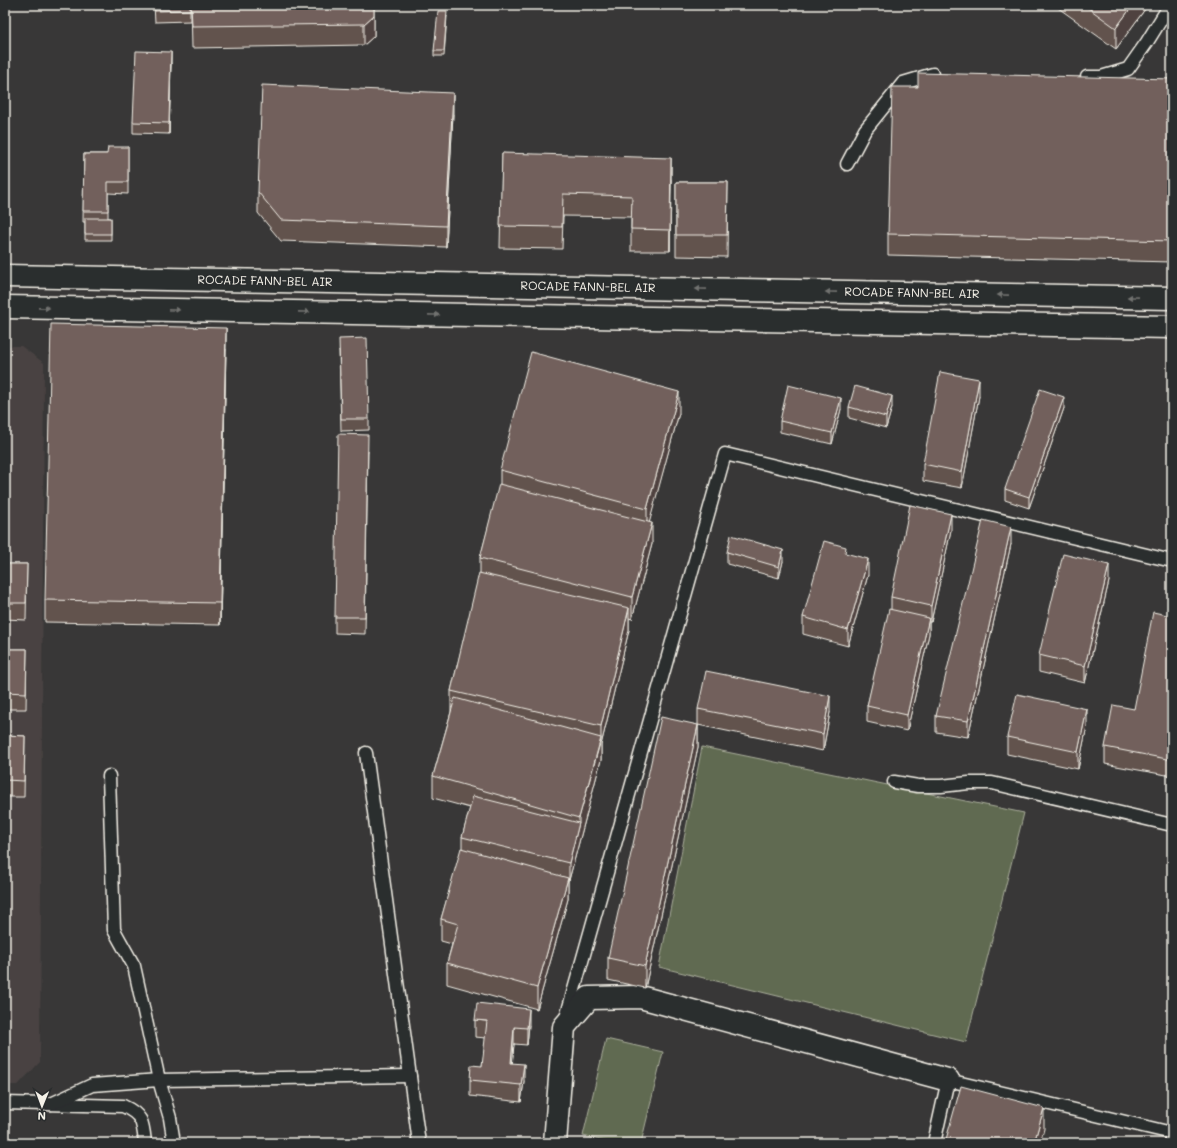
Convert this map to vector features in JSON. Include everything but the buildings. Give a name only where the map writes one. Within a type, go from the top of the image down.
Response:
[{"type":"street","name":"ROCADE FANN-BEL AIR","points":[[5,276],[1172,298]]},
{"type":"street","points":[[5,307],[1172,327]]},
{"type":"street","points":[[555,1143],[564,1027],[589,998],[640,997],[948,1080]]},
{"type":"lane","points":[[1078,77],[1101,77],[1128,69],[1170,5]]},
{"type":"lane","points":[[847,164],[865,130],[902,83],[932,74],[948,75]]},
{"type":"lane","points":[[564,1027],[725,454],[1172,561]]},
{"type":"lane","points":[[366,753],[419,1143]]},
{"type":"lane","points":[[109,776],[114,930],[134,966],[159,1080],[170,1118],[174,1143]]},
{"type":"lane","points":[[894,782],[918,786],[992,783],[1172,825]]},
{"type":"lane","points":[[51,1104],[92,1085],[159,1080],[410,1076]]},
{"type":"lane","points":[[934,1143],[948,1080],[1172,1133]]},
{"type":"lane","points":[[5,1103],[123,1106],[138,1115],[143,1124],[145,1143]]},
{"type":"shaded area","points":[[5,346],[21,346],[44,363],[40,1062],[18,1085],[5,1085]]},
{"type":"green space","points":[[702,747],[1024,813],[966,1042],[659,967]]},
{"type":"green space","points":[[606,1039],[663,1052],[641,1143],[614,1143],[583,1136]]}]
